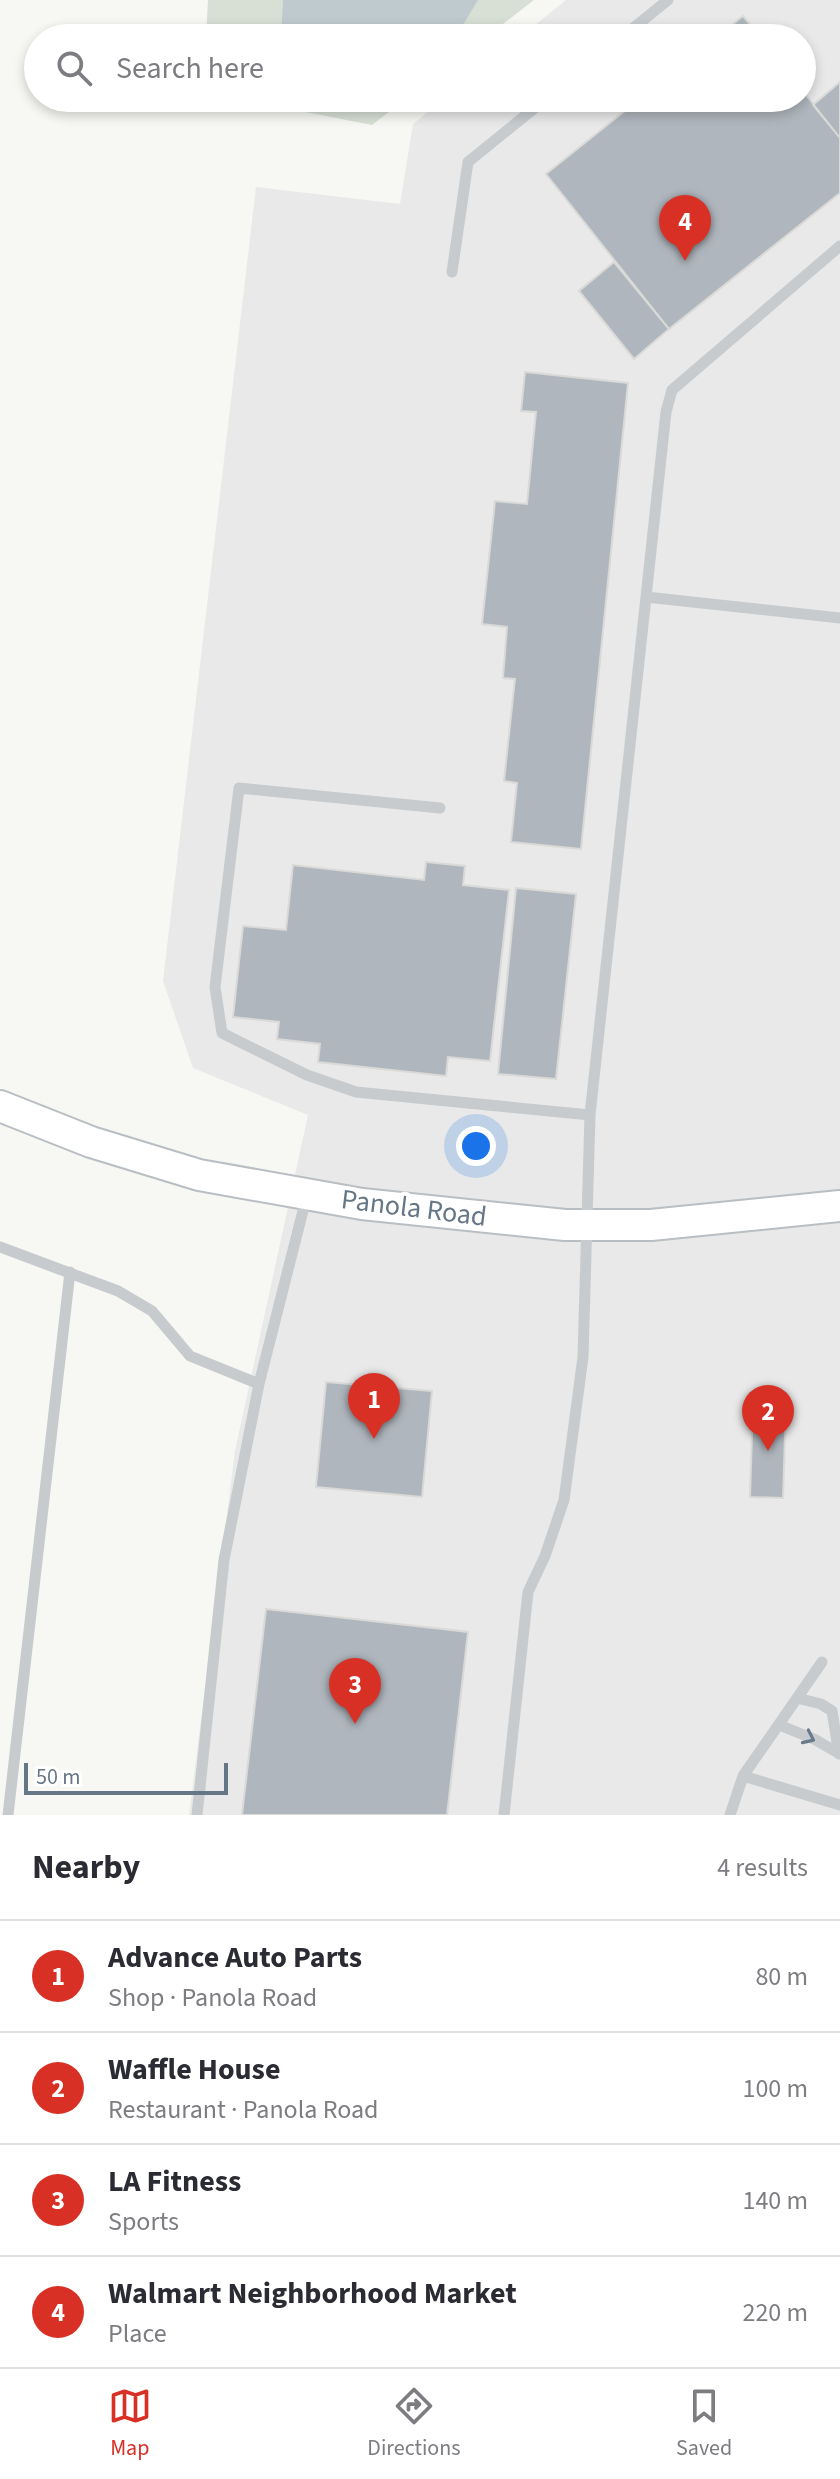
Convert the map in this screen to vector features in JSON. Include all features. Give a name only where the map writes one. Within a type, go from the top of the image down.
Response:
[{"type":"main road","name":"Panola Road","points":[[0,1106],[91,1142],[199,1175],[377,1206],[586,1225],[651,1225],[840,1206]]},
{"type":"lane","points":[[638,24],[668,0]]},
{"type":"lane","points":[[452,272],[468,162],[530,112]]},
{"type":"lane","points":[[504,1815],[528,1592],[545,1556],[564,1500],[583,1357],[590,1115],[666,412],[672,390],[840,246]]},
{"type":"lane","points":[[646,597],[840,618]]},
{"type":"lane","points":[[440,808],[239,788],[215,987],[222,1033],[307,1075],[356,1092],[590,1115]]},
{"type":"lane","points":[[197,1815],[224,1560],[259,1384],[307,1194]]},
{"type":"lane","points":[[0,1247],[118,1291],[152,1311],[190,1356],[259,1384]]},
{"type":"lane","points":[[8,1815],[70,1272]]},
{"type":"lane","points":[[730,1815],[743,1776],[822,1662]]},
{"type":"lane","points":[[797,1698],[836,1707],[839,1754]]},
{"type":"lane","points":[[779,1725],[814,1739],[839,1754]]},
{"type":"lane","points":[[743,1776],[840,1805]]},
{"type":"shaded area","points":[[208,0],[534,0],[503,24],[207,24]]},
{"type":"shaded area","points":[[283,0],[478,0],[463,24],[282,24]]},
{"type":"shaded area","points":[[566,0],[840,0],[840,1815],[189,1815],[235,1451],[308,1115],[193,1068],[163,981],[256,187],[400,204],[413,124],[428,112],[816,112],[816,24],[536,24]]},
{"type":"shaded area","points":[[306,112],[389,112],[372,125]]},
{"type":"building","points":[[743,16],[750,24],[733,24]]},
{"type":"building","points":[[840,82],[840,138],[816,109],[816,102]]},
{"type":"building","points":[[816,108],[840,138],[840,193],[669,329],[546,174],[624,112],[816,112]]},
{"type":"building","points":[[614,262],[669,329],[634,359],[579,291]]},
{"type":"building","points":[[525,372],[628,383],[581,849],[511,842],[517,783],[504,781],[515,679],[503,678],[507,627],[482,624],[495,501],[527,504],[536,412],[521,411]]},
{"type":"building","points":[[426,862],[465,866],[463,885],[509,890],[490,1061],[448,1057],[446,1076],[318,1062],[320,1044],[277,1039],[279,1022],[233,1017],[243,926],[286,930],[293,865],[424,880]]},
{"type":"building","points":[[516,888],[576,894],[556,1079],[498,1074]]},
{"type":"building","points":[[326,1382],[432,1391],[422,1497],[316,1487]]},
{"type":"building","points":[[753,1403],[786,1404],[783,1498],[750,1497]]},
{"type":"building","points":[[266,1609],[468,1632],[447,1815],[242,1815]]},
{"type":"place","name":"Walmart Neighborhood Market","points":[[685,261]]},
{"type":"place","name":"Advance Auto Parts","points":[[374,1439]]},
{"type":"place","name":"Waffle House","points":[[768,1451]]},
{"type":"place","name":"LA Fitness","points":[[355,1724]]}]
